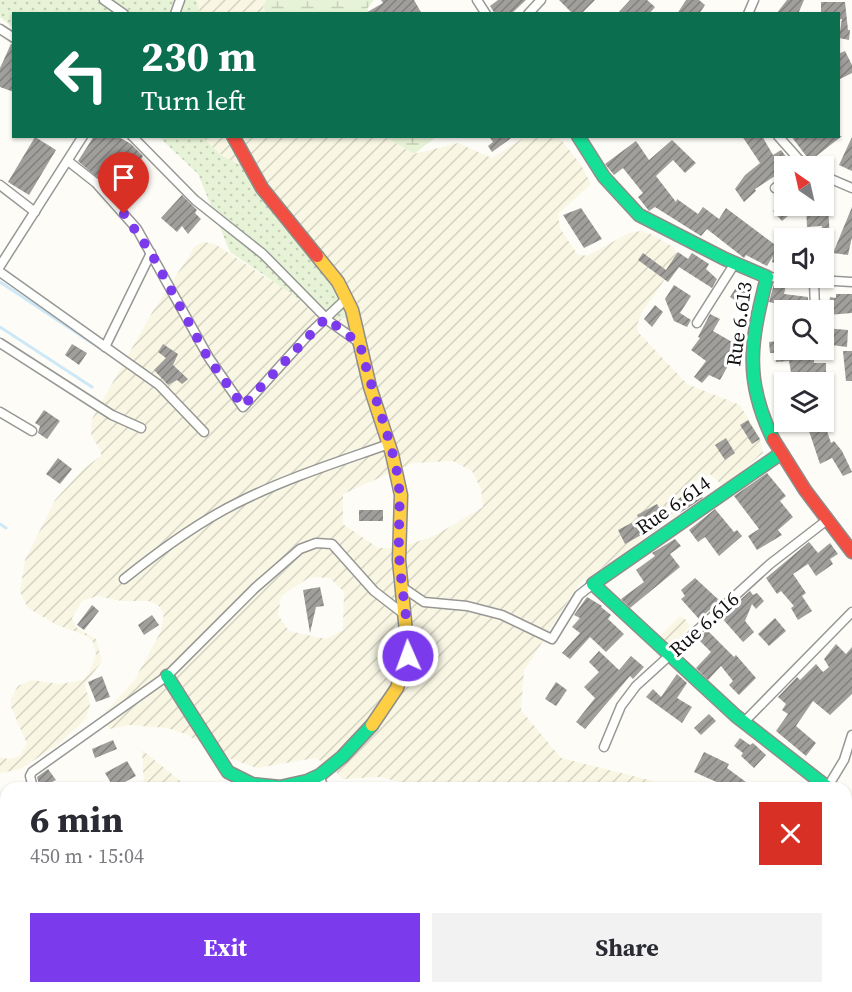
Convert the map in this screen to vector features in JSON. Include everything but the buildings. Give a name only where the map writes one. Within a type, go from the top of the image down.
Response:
[{"type":"street","points":[[104,0],[121,12]]},
{"type":"street","points":[[530,12],[541,0]]},
{"type":"street","points":[[0,266],[82,138]]},
{"type":"street","points":[[134,138],[195,200],[263,254],[326,318],[360,344]]},
{"type":"street","points":[[234,138],[267,196],[318,257],[347,298],[370,386],[389,444],[401,498],[398,548],[409,636],[408,656],[403,675],[368,731],[323,782]]},
{"type":"street","name":"Rue 6.613","points":[[581,138],[604,177],[639,215],[768,277],[751,352],[754,395],[780,454],[852,552]]},
{"type":"street","points":[[780,138],[795,156]]},
{"type":"street","points":[[68,161],[111,198],[137,229],[208,358],[243,406],[347,298]]},
{"type":"street","points":[[834,180],[852,188]]},
{"type":"street","points":[[0,185],[34,213]]},
{"type":"street","points":[[105,346],[151,253]]},
{"type":"street","points":[[697,323],[735,263]]},
{"type":"street","points":[[0,272],[159,385],[204,432]]},
{"type":"street","points":[[768,277],[774,278]]},
{"type":"street","points":[[834,282],[852,282]]},
{"type":"street","points":[[0,343],[81,397],[141,428]]},
{"type":"street","points":[[0,412],[32,431]]},
{"type":"street","points":[[124,579],[177,540],[236,503],[286,480],[389,444]]},
{"type":"street","name":"Rue 6.614","points":[[595,586],[780,454]]},
{"type":"street","name":"Rue 6.616","points":[[604,747],[621,706],[636,686],[770,564],[827,520]]},
{"type":"street","points":[[32,782],[32,772],[167,676],[255,588],[300,549],[316,543],[332,544],[374,591],[405,615]]},
{"type":"street","points":[[402,587],[424,602],[467,606],[502,615],[552,639],[579,595],[595,586],[787,759],[820,782]]},
{"type":"street","points":[[745,721],[852,612]]},
{"type":"street","points":[[167,676],[228,772],[240,782]]},
{"type":"street","points":[[830,782],[844,760],[852,735]]},
{"type":"shaded area","points":[[196,0],[266,0],[263,7],[266,12],[200,12]]},
{"type":"shaded area","points":[[203,138],[388,138],[414,154],[458,143],[492,158],[523,138],[560,138],[581,165],[591,184],[558,214],[560,228],[577,254],[587,256],[629,233],[641,231],[673,247],[678,255],[677,262],[642,312],[637,325],[638,332],[687,384],[740,405],[760,439],[763,453],[727,483],[722,485],[710,474],[690,484],[693,499],[691,505],[579,584],[524,671],[521,710],[561,758],[657,782],[400,782],[380,777],[342,779],[332,767],[315,758],[257,768],[220,755],[186,734],[167,728],[129,725],[110,729],[104,721],[106,711],[134,681],[160,633],[164,614],[159,606],[149,601],[122,601],[97,596],[82,601],[72,618],[77,628],[96,639],[102,661],[85,684],[90,705],[86,719],[61,742],[21,769],[0,773],[0,757],[8,759],[20,756],[27,744],[11,707],[11,698],[18,686],[31,680],[60,684],[83,680],[89,673],[96,655],[93,642],[85,635],[57,625],[28,608],[20,592],[25,560],[55,500],[83,469],[101,456],[101,451],[91,435],[92,419],[153,311],[196,245],[204,242],[215,244],[265,277],[343,320],[354,310],[233,163]],"holes":[[[453,461],[472,471],[481,489],[483,507],[434,536],[398,548],[378,548],[343,524],[343,494],[413,463]],[[310,577],[330,578],[344,592],[343,630],[326,639],[289,631],[278,615],[281,596]]]},
{"type":"shaded area","points":[[680,616],[690,626],[669,648],[657,639]]},
{"type":"shaded area","points":[[142,750],[182,782],[144,782]]},
{"type":"green space","points":[[0,0],[196,0],[200,12],[12,12],[12,27],[0,17]]},
{"type":"green space","points":[[266,0],[374,0],[367,9],[369,12],[266,12],[263,7]]},
{"type":"green space","points":[[160,138],[203,138],[221,155],[262,177],[354,310],[348,318],[336,319],[302,301],[230,252],[198,174]]},
{"type":"green space","points":[[388,138],[435,138],[414,154]]},
{"type":"waterway","points":[[0,282],[101,349]]},
{"type":"waterway","points":[[0,327],[92,387]]},
{"type":"waterway","points":[[0,524],[6,528]]},
{"type":"traffic: fast","points":[[579,138],[604,177],[639,215],[725,259],[767,277],[757,320],[753,359],[757,397],[773,439]]},
{"type":"traffic: fast","points":[[780,454],[593,584],[736,716],[821,782]]},
{"type":"traffic: fast","points":[[167,676],[228,772],[248,782]]},
{"type":"traffic: fast","points":[[302,782],[320,775],[342,757],[372,725]]},
{"type":"traffic: slow","points":[[317,256],[338,282],[352,310],[370,387],[392,454],[401,495],[399,560],[408,653],[397,688],[372,725]]},
{"type":"traffic: jam","points":[[234,138],[262,188],[317,256]]},
{"type":"traffic: jam","points":[[773,439],[805,490],[852,552]]},
{"type":"route","points":[[124,214],[137,229],[208,358],[239,404],[245,406],[326,318],[360,344],[370,386],[396,470],[401,498],[398,548],[409,636],[408,656]]}]
